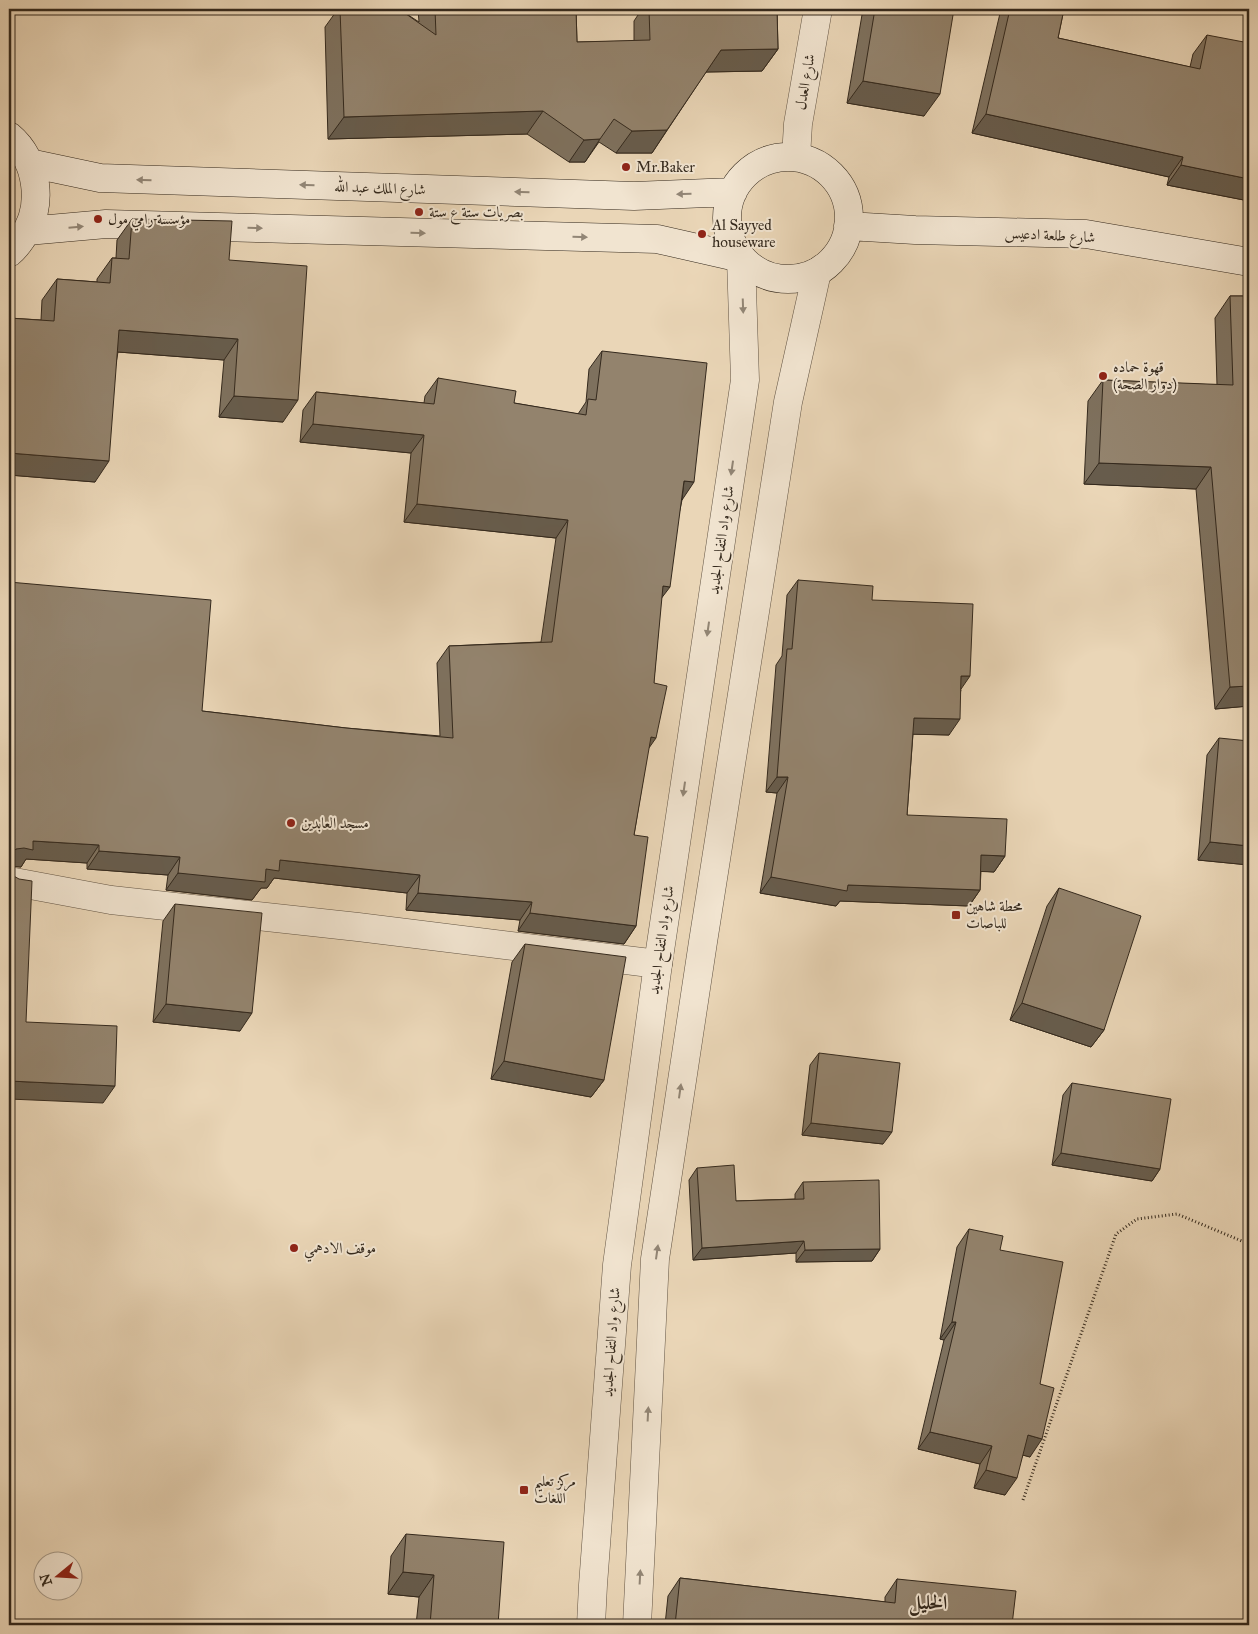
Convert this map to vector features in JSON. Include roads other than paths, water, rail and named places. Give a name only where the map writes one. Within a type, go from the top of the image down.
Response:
[{"type":"street","name":"شارع العدل","points":[[796,157],[798,124],[818,9]]},
{"type":"street","points":[[9,136],[17,143],[29,163],[35,185],[34,209],[27,231],[9,253]]},
{"type":"street","points":[[796,157],[822,168],[830,174],[842,189],[848,207],[848,226],[843,244],[832,260],[817,272],[799,278],[778,278],[758,272],[741,258],[731,239],[727,218],[730,198],[740,179],[756,165],[776,158],[796,157]]},
{"type":"street","name":"شارع الملك عبد الله","points":[[29,163],[100,178],[634,196],[733,192]]},
{"type":"street","points":[[27,231],[106,224],[657,239],[741,258]]},
{"type":"street","name":"شارع طلعة ادعيس","points":[[848,226],[915,230],[1086,234],[1249,262]]},
{"type":"street","name":"شارع واد التفاح الجديد","points":[[591,1625],[617,1265],[658,964],[745,380],[741,258]]},
{"type":"street","points":[[638,1625],[655,1259],[702,942],[787,412],[801,339],[817,272]]},
{"type":"street","points":[[9,881],[112,900],[368,928],[658,964]]},
{"type":"place","name":"Mr.Baker","points":[[626,167]]},
{"type":"place","name":"بصريات ستة ع ستة","points":[[419,212]]},
{"type":"place","name":"مؤسسة رامي مول","points":[[98,219]]},
{"type":"place","name":"Al Sayyed houseware","points":[[702,234]]},
{"type":"place","name":"قهوة حماده (دوار الصحة)","points":[[1103,376]]},
{"type":"place","name":"مسجد العابدين","points":[[291,823]]},
{"type":"place","name":"محطة شاهين للباصات","points":[[956,915]]},
{"type":"place","name":"موقف الادهمي","points":[[294,1248]]},
{"type":"place","name":"مركز تعليم اللغات","points":[[524,1490]]},
{"type":"district","name":"الخليل","points":[[928,1602]]}]
